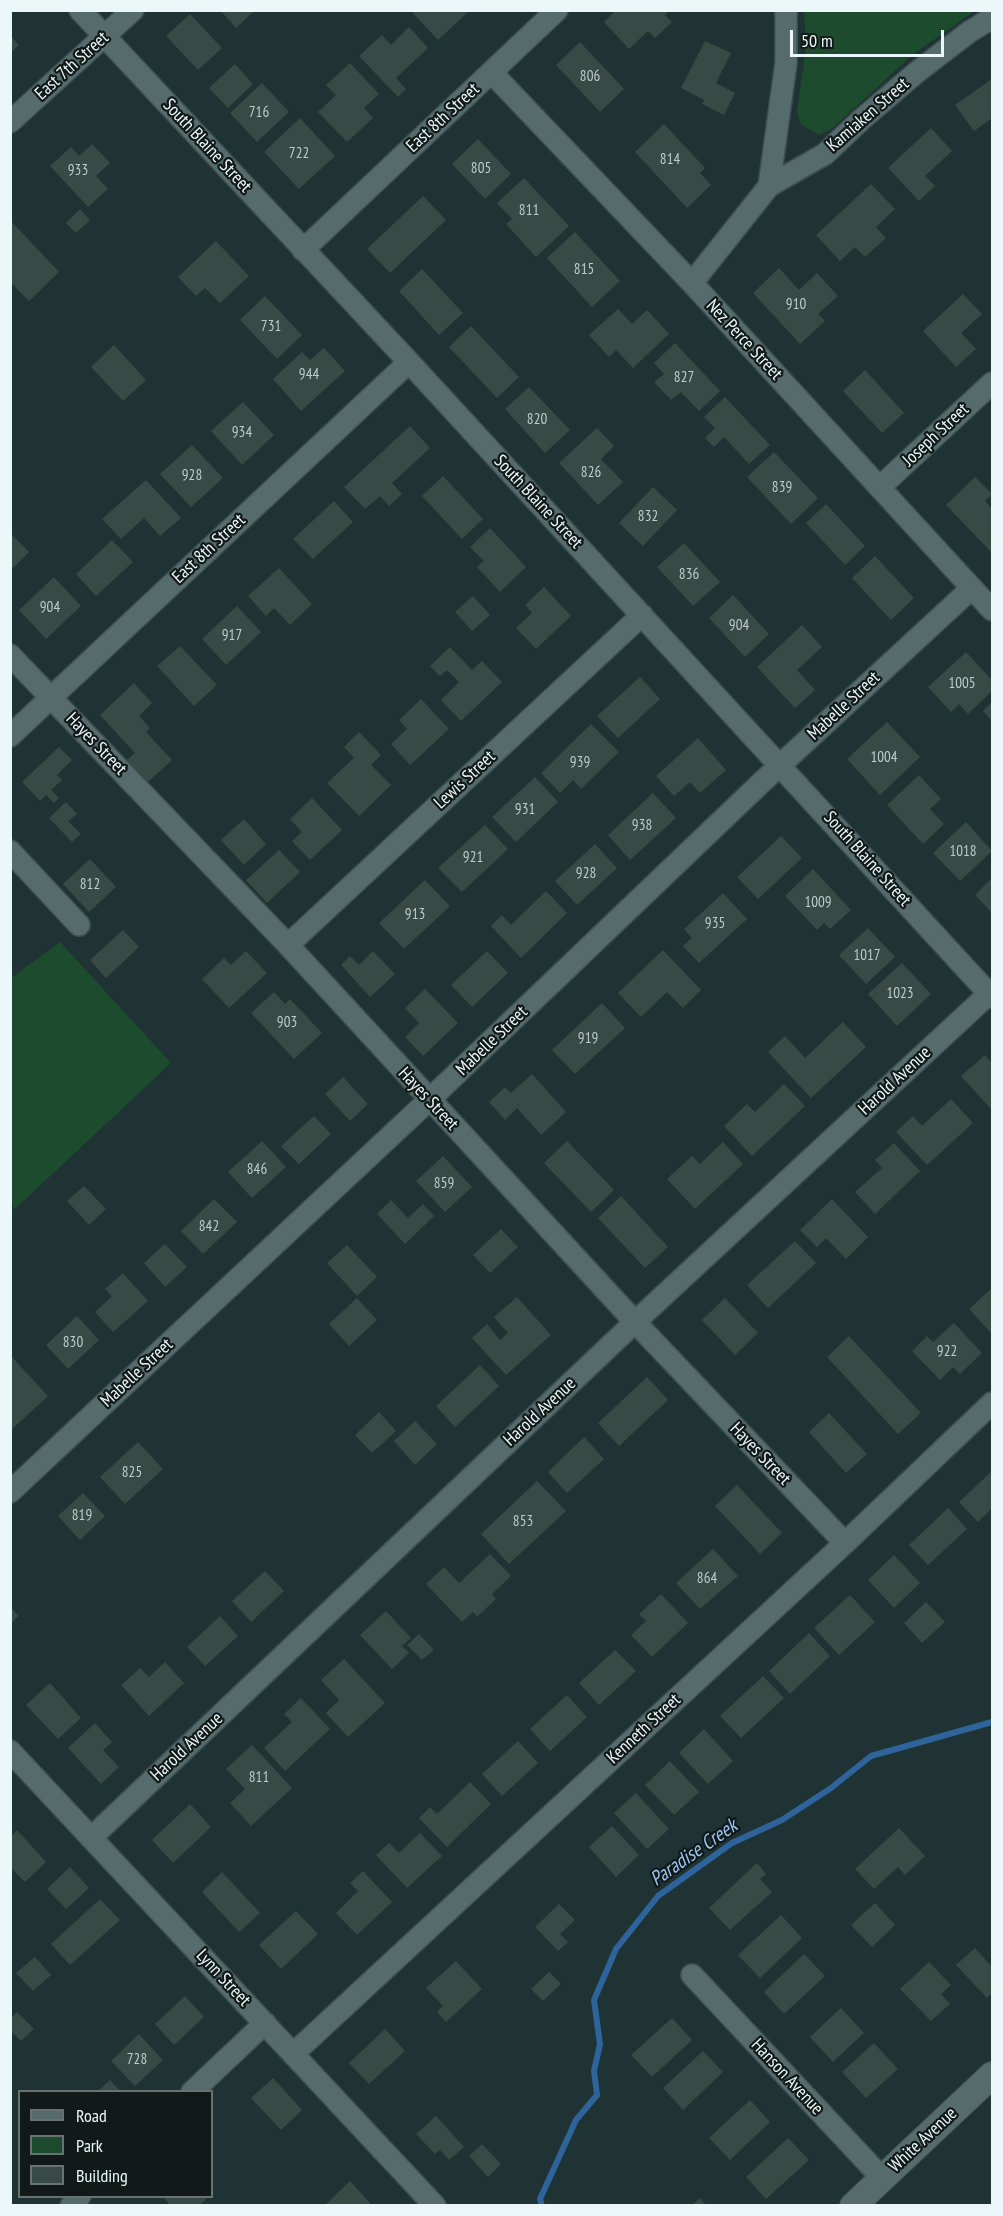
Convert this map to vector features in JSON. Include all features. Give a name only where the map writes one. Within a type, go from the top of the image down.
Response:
[{"type":"street","name":"South Blaine Street","points":[[80,10],[409,362],[992,994]]},
{"type":"street","name":"East 7th Street","points":[[10,122],[133,10]]},
{"type":"street","name":"East 8th Street","points":[[303,250],[557,10]]},
{"type":"street","points":[[769,186],[786,63],[786,10]]},
{"type":"street","name":"Kamiaken Street","points":[[692,283],[769,186],[825,154],[862,118],[917,72],[969,32],[993,18]]},
{"type":"street","name":"Nez Perce Street","points":[[492,73],[692,283],[993,610]]},
{"type":"street","name":"East 8th Street","points":[[10,736],[409,362]]},
{"type":"street","name":"Joseph Street","points":[[880,488],[993,383]]},
{"type":"street","name":"Mabelle Street","points":[[10,1492],[429,1100],[781,765],[972,588]]},
{"type":"street","name":"Lewis Street","points":[[288,945],[642,615]]},
{"type":"street","name":"Hayes Street","points":[[10,655],[288,945],[635,1322],[845,1543]]},
{"type":"street","points":[[10,851],[78,925]]},
{"type":"street","name":"Harold Avenue","points":[[91,1838],[635,1322],[992,994]]},
{"type":"street","name":"Kenneth Street","points":[[293,2054],[993,1403]]},
{"type":"street","name":"Lynn Street","points":[[10,1751],[435,2205]]},
{"type":"street","name":"Hanson Avenue","points":[[692,1975],[882,2178]]},
{"type":"street","points":[[193,2090],[265,2023]]},
{"type":"street","name":"White Avenue","points":[[853,2205],[993,2075]]},
{"type":"green space","points":[[804,10],[975,11],[912,55],[834,127],[819,135],[800,124],[797,111],[806,48]]},
{"type":"green space","points":[[60,942],[171,1063],[15,1209],[10,1203],[11,978]]},
{"type":"building","points":[[220,10],[255,10],[236,28]]},
{"type":"building","points":[[410,10],[470,10],[438,40]]},
{"type":"building","points":[[616,10],[670,10],[665,15],[672,22],[655,38],[648,31],[629,49],[604,22]]},
{"type":"building","points":[[190,14],[222,48],[198,70],[166,36]]},
{"type":"building","points":[[409,27],[428,48],[396,78],[406,89],[398,97],[359,56],[382,35],[391,45]]},
{"type":"building","points":[[10,35],[19,45],[10,53]]},
{"type":"building","points":[[705,41],[731,53],[716,83],[735,93],[724,115],[702,104],[704,100],[681,88]]},
{"type":"building","points":[[580,42],[624,89],[600,112],[556,65]]},
{"type":"building","points":[[350,63],[379,94],[364,108],[373,118],[347,142],[318,112],[336,95],[326,85]]},
{"type":"building","points":[[235,64],[253,84],[228,108],[209,88]]},
{"type":"building","points":[[992,79],[992,118],[974,131],[955,105]]},
{"type":"building","points":[[262,83],[289,112],[257,142],[230,113]]},
{"type":"building","points":[[300,118],[335,156],[299,189],[264,152]]},
{"type":"building","points":[[664,124],[705,168],[700,173],[711,185],[687,208],[635,152]]},
{"type":"building","points":[[931,128],[952,151],[925,176],[935,186],[919,201],[888,168]]},
{"type":"building","points":[[478,139],[511,174],[485,199],[452,164]]},
{"type":"building","points":[[92,144],[110,163],[96,176],[108,189],[88,207],[50,166],[71,147],[79,156]]},
{"type":"building","points":[[524,178],[569,226],[536,257],[506,224],[512,219],[497,203]]},
{"type":"building","points":[[871,184],[895,209],[876,227],[886,238],[865,257],[855,247],[840,261],[816,235]]},
{"type":"building","points":[[423,196],[446,220],[390,273],[367,249]]},
{"type":"building","points":[[80,209],[90,220],[76,233],[66,223]]},
{"type":"building","points":[[10,220],[59,272],[29,301],[10,282]]},
{"type":"building","points":[[575,232],[620,281],[592,307],[547,258]]},
{"type":"building","points":[[216,241],[249,276],[220,303],[205,288],[196,296],[178,277]]},
{"type":"building","points":[[779,268],[799,290],[817,273],[838,296],[818,314],[825,321],[800,344],[753,293]]},
{"type":"building","points":[[422,269],[463,313],[439,335],[399,291]]},
{"type":"building","points":[[963,294],[982,314],[961,333],[976,349],[956,367],[923,331]]},
{"type":"building","points":[[265,296],[302,335],[277,359],[240,320]]},
{"type":"building","points":[[618,309],[632,324],[647,310],[669,334],[633,368],[616,350],[609,357],[589,335]]},
{"type":"building","points":[[471,326],[519,377],[497,398],[449,347]]},
{"type":"building","points":[[675,343],[720,391],[699,411],[681,392],[671,400],[654,382],[664,374],[654,363]]},
{"type":"building","points":[[114,345],[146,380],[123,401],[91,367]]},
{"type":"building","points":[[324,348],[345,371],[301,411],[273,379],[302,352],[310,360]]},
{"type":"building","points":[[865,370],[904,413],[882,433],[843,391]]},
{"type":"building","points":[[529,387],[570,430],[545,453],[505,409]]},
{"type":"building","points":[[725,397],[770,445],[749,464],[724,437],[714,447],[705,438],[715,428],[704,417]]},
{"type":"building","points":[[243,402],[274,435],[242,465],[211,431]]},
{"type":"building","points":[[410,426],[430,448],[392,483],[402,494],[389,506],[380,496],[365,509],[344,487]]},
{"type":"building","points":[[597,428],[614,446],[601,459],[623,482],[598,505],[559,463]]},
{"type":"building","points":[[192,445],[223,478],[191,507],[160,474]]},
{"type":"building","points":[[774,452],[818,498],[791,524],[747,477]]},
{"type":"building","points":[[443,476],[483,519],[462,539],[422,496]]},
{"type":"building","points":[[975,477],[992,494],[985,501],[992,509],[992,553],[946,505]]},
{"type":"building","points":[[146,480],[181,518],[160,536],[144,518],[121,539],[102,519]]},
{"type":"building","points":[[653,487],[677,510],[643,546],[619,523]]},
{"type":"building","points":[[334,501],[353,522],[313,559],[293,539]]},
{"type":"building","points":[[826,504],[865,546],[845,565],[806,523]]},
{"type":"building","points":[[490,528],[526,567],[500,592],[477,567],[484,561],[470,547]]},
{"type":"building","points":[[10,533],[29,552],[13,568],[10,565]]},
{"type":"building","points":[[112,540],[133,562],[96,596],[76,574]]},
{"type":"building","points":[[684,543],[720,582],[693,606],[657,567]]},
{"type":"building","points":[[875,556],[914,598],[891,620],[852,578]]},
{"type":"building","points":[[279,568],[312,604],[290,625],[274,608],[266,616],[248,596]]},
{"type":"building","points":[[54,577],[81,606],[46,639],[19,610]]},
{"type":"building","points":[[544,587],[571,616],[536,649],[516,628],[532,613],[525,605]]},
{"type":"building","points":[[733,595],[769,634],[745,657],[709,618]]},
{"type":"building","points":[[473,596],[490,615],[472,631],[455,612]]},
{"type":"building","points":[[237,606],[261,632],[226,665],[202,639]]},
{"type":"building","points":[[802,625],[822,647],[797,670],[815,690],[795,708],[757,667]]},
{"type":"building","points":[[180,646],[217,685],[194,706],[157,666]]},
{"type":"building","points":[[450,647],[472,670],[482,661],[502,682],[461,721],[441,700],[459,682],[447,670],[440,676],[430,666]]},
{"type":"building","points":[[966,652],[992,680],[992,691],[968,714],[959,704],[951,712],[928,687]]},
{"type":"building","points":[[640,677],[660,699],[618,738],[597,716]]},
{"type":"building","points":[[134,683],[152,703],[139,716],[150,728],[146,732],[172,760],[148,782],[127,760],[135,753],[100,715]]},
{"type":"building","points":[[421,699],[449,729],[410,765],[391,744],[407,729],[399,720]]},
{"type":"building","points":[[992,702],[992,721],[983,711]]},
{"type":"building","points":[[887,722],[920,757],[880,795],[847,759]]},
{"type":"building","points":[[591,724],[619,752],[581,789],[573,780],[560,793],[541,773]]},
{"type":"building","points":[[359,732],[381,755],[371,765],[391,785],[359,816],[327,783],[354,758],[344,747]]},
{"type":"building","points":[[698,738],[726,770],[700,793],[690,782],[674,796],[656,776]]},
{"type":"building","points":[[59,747],[72,760],[57,775],[62,780],[51,790],[59,798],[54,803],[46,795],[40,801],[22,782]]},
{"type":"building","points":[[919,775],[941,799],[930,809],[944,824],[923,844],[887,805]]},
{"type":"building","points":[[535,777],[558,802],[516,842],[492,817]]},
{"type":"building","points":[[653,793],[676,818],[630,860],[608,835]]},
{"type":"building","points":[[312,798],[342,830],[310,860],[292,841],[302,832],[290,819]]},
{"type":"building","points":[[66,802],[77,814],[68,821],[81,834],[72,842],[49,818]]},
{"type":"building","points":[[244,819],[266,844],[244,865],[221,840]]},
{"type":"building","points":[[966,822],[992,851],[960,881],[933,853]]},
{"type":"building","points":[[485,825],[508,849],[462,892],[438,868]]},
{"type":"building","points":[[781,836],[802,858],[758,899],[737,877]]},
{"type":"building","points":[[595,844],[617,868],[577,905],[555,881]]},
{"type":"building","points":[[279,850],[300,872],[267,903],[246,880]]},
{"type":"building","points":[[90,859],[116,887],[89,912],[63,884]]},
{"type":"building","points":[[813,869],[851,910],[830,929],[824,923],[817,930],[785,896]]},
{"type":"building","points":[[992,878],[992,913],[975,895]]},
{"type":"building","points":[[425,880],[450,906],[404,949],[379,923]]},
{"type":"building","points":[[546,891],[567,913],[521,958],[491,926],[502,915],[511,925]]},
{"type":"building","points":[[723,893],[747,919],[699,963],[683,946],[692,938],[684,929]]},
{"type":"building","points":[[868,928],[895,957],[866,984],[839,955]]},
{"type":"building","points":[[123,930],[139,947],[106,978],[90,960]]},
{"type":"building","points":[[663,950],[701,990],[683,1008],[667,992],[641,1017],[618,993]]},
{"type":"building","points":[[246,951],[267,973],[229,1008],[202,979],[224,958],[231,965]]},
{"type":"building","points":[[373,951],[395,974],[370,997],[341,965],[350,956],[359,965]]},
{"type":"building","points":[[487,951],[508,973],[472,1007],[451,985]]},
{"type":"building","points":[[902,963],[931,994],[897,1026],[868,994]]},
{"type":"building","points":[[425,989],[458,1023],[423,1056],[405,1037],[419,1023],[405,1008]]},
{"type":"building","points":[[274,992],[285,1004],[290,999],[322,1033],[294,1059],[251,1013]]},
{"type":"building","points":[[602,1003],[625,1028],[575,1074],[552,1050]]},
{"type":"building","points":[[843,1022],[866,1047],[811,1098],[768,1052],[785,1036],[805,1058]]},
{"type":"building","points":[[985,1055],[992,1063],[992,1110],[961,1076]]},
{"type":"building","points":[[532,1074],[566,1112],[541,1135],[517,1108],[505,1120],[489,1102],[505,1087],[511,1093]]},
{"type":"building","points":[[343,1077],[368,1104],[350,1121],[325,1094]]},
{"type":"building","points":[[784,1084],[805,1106],[752,1156],[724,1126],[747,1104],[755,1112]]},
{"type":"building","points":[[951,1099],[973,1123],[927,1165],[896,1132],[913,1116],[922,1126]]},
{"type":"building","points":[[314,1116],[331,1134],[299,1164],[281,1146]]},
{"type":"building","points":[[262,1141],[286,1167],[252,1198],[228,1172]]},
{"type":"building","points":[[567,1141],[614,1190],[591,1212],[544,1163]]},
{"type":"building","points":[[723,1142],[743,1164],[695,1209],[667,1179],[692,1156],[700,1164]]},
{"type":"building","points":[[894,1143],[920,1171],[875,1214],[855,1192],[882,1168],[875,1160]]},
{"type":"building","points":[[443,1156],[472,1187],[445,1212],[416,1181]]},
{"type":"building","points":[[84,1186],[106,1209],[89,1225],[67,1201]]},
{"type":"building","points":[[621,1196],[668,1247],[645,1268],[598,1218]]},
{"type":"building","points":[[214,1199],[237,1222],[203,1254],[181,1231]]},
{"type":"building","points":[[832,1199],[868,1237],[846,1259],[826,1238],[817,1247],[800,1230]]},
{"type":"building","points":[[391,1200],[408,1218],[423,1204],[434,1216],[405,1244],[377,1214]]},
{"type":"building","points":[[501,1229],[518,1247],[490,1273],[473,1255]]},
{"type":"building","points":[[795,1241],[816,1263],[768,1308],[747,1285]]},
{"type":"building","points":[[165,1244],[187,1267],[165,1287],[144,1263]]},
{"type":"building","points":[[347,1245],[377,1277],[357,1296],[327,1263]]},
{"type":"building","points":[[123,1273],[148,1301],[113,1332],[95,1312],[112,1296],[105,1289]]},
{"type":"building","points":[[992,1288],[992,1334],[969,1309]]},
{"type":"building","points":[[517,1297],[551,1335],[506,1375],[472,1338],[487,1324],[500,1340],[508,1333],[494,1317]]},
{"type":"building","points":[[357,1298],[377,1320],[349,1346],[329,1324]]},
{"type":"building","points":[[725,1298],[758,1333],[735,1355],[702,1320]]},
{"type":"building","points":[[77,1316],[99,1340],[68,1369],[46,1345]]},
{"type":"building","points":[[954,1323],[982,1353],[960,1374],[953,1367],[940,1380],[912,1351],[927,1336],[933,1342]]},
{"type":"building","points":[[849,1336],[921,1413],[898,1434],[827,1357]]},
{"type":"building","points":[[10,1355],[48,1396],[10,1431]]},
{"type":"building","points":[[480,1365],[499,1386],[455,1427],[436,1406]]},
{"type":"building","points":[[647,1377],[668,1400],[619,1446],[598,1423]]},
{"type":"building","points":[[379,1412],[396,1431],[372,1453],[355,1435]]},
{"type":"building","points":[[829,1413],[867,1454],[846,1473],[809,1432]]},
{"type":"building","points":[[415,1421],[437,1444],[415,1465],[394,1441]]},
{"type":"building","points":[[584,1437],[604,1459],[567,1493],[548,1472]]},
{"type":"building","points":[[138,1442],[163,1469],[125,1504],[100,1477]]},
{"type":"building","points":[[992,1471],[992,1508],[978,1522],[959,1502]]},
{"type":"building","points":[[537,1481],[566,1511],[509,1564],[481,1534]]},
{"type":"building","points":[[737,1485],[782,1533],[760,1554],[715,1506]]},
{"type":"building","points":[[83,1493],[105,1516],[80,1540],[58,1516]]},
{"type":"building","points":[[948,1508],[967,1529],[928,1565],[909,1545]]},
{"type":"building","points":[[713,1549],[738,1576],[700,1609],[676,1583]]},
{"type":"building","points":[[490,1554],[511,1576],[492,1594],[496,1599],[477,1617],[473,1612],[462,1622],[426,1584],[444,1567],[459,1583]]},
{"type":"building","points":[[894,1555],[920,1583],[894,1608],[868,1580]]},
{"type":"building","points":[[265,1571],[284,1591],[251,1622],[232,1601]]},
{"type":"building","points":[[661,1594],[688,1623],[652,1657],[631,1635],[646,1621],[639,1614]]},
{"type":"building","points":[[850,1595],[875,1622],[839,1655],[814,1628]]},
{"type":"building","points":[[926,1602],[945,1622],[922,1643],[904,1623]]},
{"type":"building","points":[[10,1607],[19,1616],[10,1624]]},
{"type":"building","points":[[386,1611],[411,1638],[402,1646],[409,1653],[392,1669],[360,1635]]},
{"type":"building","points":[[220,1616],[238,1636],[205,1666],[187,1647]]},
{"type":"building","points":[[809,1633],[830,1656],[790,1694],[769,1671]]},
{"type":"building","points":[[419,1634],[434,1650],[422,1660],[407,1645]]},
{"type":"building","points":[[615,1650],[636,1671],[599,1705],[579,1683]]},
{"type":"building","points":[[344,1659],[385,1703],[348,1737],[326,1713],[339,1700],[321,1680]]},
{"type":"building","points":[[165,1662],[184,1683],[149,1716],[121,1685],[140,1668],[149,1677]]},
{"type":"building","points":[[763,1676],[784,1698],[741,1738],[720,1716]]},
{"type":"building","points":[[50,1683],[81,1718],[58,1739],[26,1705]]},
{"type":"building","points":[[567,1695],[587,1717],[550,1751],[530,1729]]},
{"type":"building","points":[[301,1698],[330,1729],[285,1771],[264,1748],[292,1722],[284,1714]]},
{"type":"building","points":[[95,1723],[112,1742],[103,1750],[119,1767],[101,1784],[68,1748]]},
{"type":"building","points":[[704,1729],[733,1761],[708,1784],[679,1753]]},
{"type":"building","points":[[518,1741],[538,1763],[502,1796],[482,1774]]},
{"type":"building","points":[[252,1745],[292,1788],[251,1826],[230,1803],[245,1789],[226,1769]]},
{"type":"building","points":[[670,1761],[699,1792],[674,1815],[645,1785]]},
{"type":"building","points":[[470,1782],[491,1804],[447,1847],[419,1818],[430,1807],[437,1814]]},
{"type":"building","points":[[636,1793],[669,1829],[647,1849],[614,1813]]},
{"type":"building","points":[[190,1804],[211,1827],[173,1863],[152,1840]]},
{"type":"building","points":[[612,1826],[639,1855],[616,1877],[589,1847]]},
{"type":"building","points":[[899,1828],[925,1856],[905,1875],[898,1867],[874,1889],[855,1869]]},
{"type":"building","points":[[17,1830],[46,1862],[25,1882],[10,1867],[10,1837]]},
{"type":"building","points":[[420,1833],[442,1856],[407,1888],[376,1855],[389,1843],[399,1853]]},
{"type":"building","points":[[757,1863],[766,1874],[760,1879],[772,1892],[730,1930],[709,1908]]},
{"type":"building","points":[[70,1867],[89,1888],[66,1909],[47,1889]]},
{"type":"building","points":[[363,1871],[392,1902],[357,1935],[336,1913],[358,1891],[350,1883]]},
{"type":"building","points":[[222,1872],[260,1913],[239,1932],[202,1892]]},
{"type":"building","points":[[100,1899],[120,1920],[70,1965],[51,1944]]},
{"type":"building","points":[[875,1903],[895,1925],[872,1947],[851,1925]]},
{"type":"building","points":[[559,1904],[575,1920],[560,1934],[568,1942],[558,1951],[535,1927]]},
{"type":"building","points":[[296,1911],[318,1934],[281,1969],[259,1945]]},
{"type":"building","points":[[781,1915],[802,1938],[760,1978],[738,1955]]},
{"type":"building","points":[[975,1948],[992,1967],[992,1993],[987,1998],[956,1965]]},
{"type":"building","points":[[804,1954],[825,1976],[784,2014],[764,1992]]},
{"type":"building","points":[[35,1957],[51,1975],[33,1991],[16,1973]]},
{"type":"building","points":[[456,1961],[482,1989],[446,2022],[437,2012],[443,2006],[426,1988]]},
{"type":"building","points":[[929,1962],[951,1985],[941,1994],[950,2004],[931,2021],[900,1989]]},
{"type":"building","points":[[549,1972],[561,1984],[543,2001],[531,1989]]},
{"type":"building","points":[[185,1996],[204,2017],[174,2045],[155,2024]]},
{"type":"building","points":[[841,2008],[864,2033],[833,2062],[810,2037]]},
{"type":"building","points":[[17,2012],[34,2029],[21,2041],[10,2030],[10,2019]]},
{"type":"building","points":[[672,2018],[692,2040],[652,2077],[631,2055]]},
{"type":"building","points":[[385,2029],[405,2051],[369,2084],[349,2063]]},
{"type":"building","points":[[139,2034],[163,2060],[135,2086],[111,2061]]},
{"type":"building","points":[[874,2043],[898,2069],[866,2098],[842,2072]]},
{"type":"building","points":[[703,2051],[723,2072],[683,2110],[663,2088]]},
{"type":"building","points":[[273,2078],[302,2110],[281,2130],[251,2098]]},
{"type":"building","points":[[110,2080],[119,2090],[99,2090]]},
{"type":"building","points":[[750,2100],[770,2122],[730,2160],[709,2138]]},
{"type":"building","points":[[436,2116],[464,2147],[449,2160],[440,2150],[435,2154],[416,2134]]},
{"type":"building","points":[[788,2138],[809,2160],[766,2199],[746,2177]]},
{"type":"building","points":[[482,2144],[501,2164],[488,2177],[469,2156]]},
{"type":"building","points":[[350,2181],[370,2203],[368,2206],[324,2206]]},
{"type":"building","points":[[164,2198],[207,2198],[199,2206],[171,2206]]},
{"type":"building","points":[[700,2198],[707,2206],[691,2206]]},
{"type":"waterway","name":"Paradise Creek","points":[[542,2206],[540,2199],[576,2120],[597,2095],[594,2071],[600,2044],[594,2000],[616,1949],[658,1896],[732,1843],[782,1820],[831,1788],[871,1756],[992,1722]]}]
